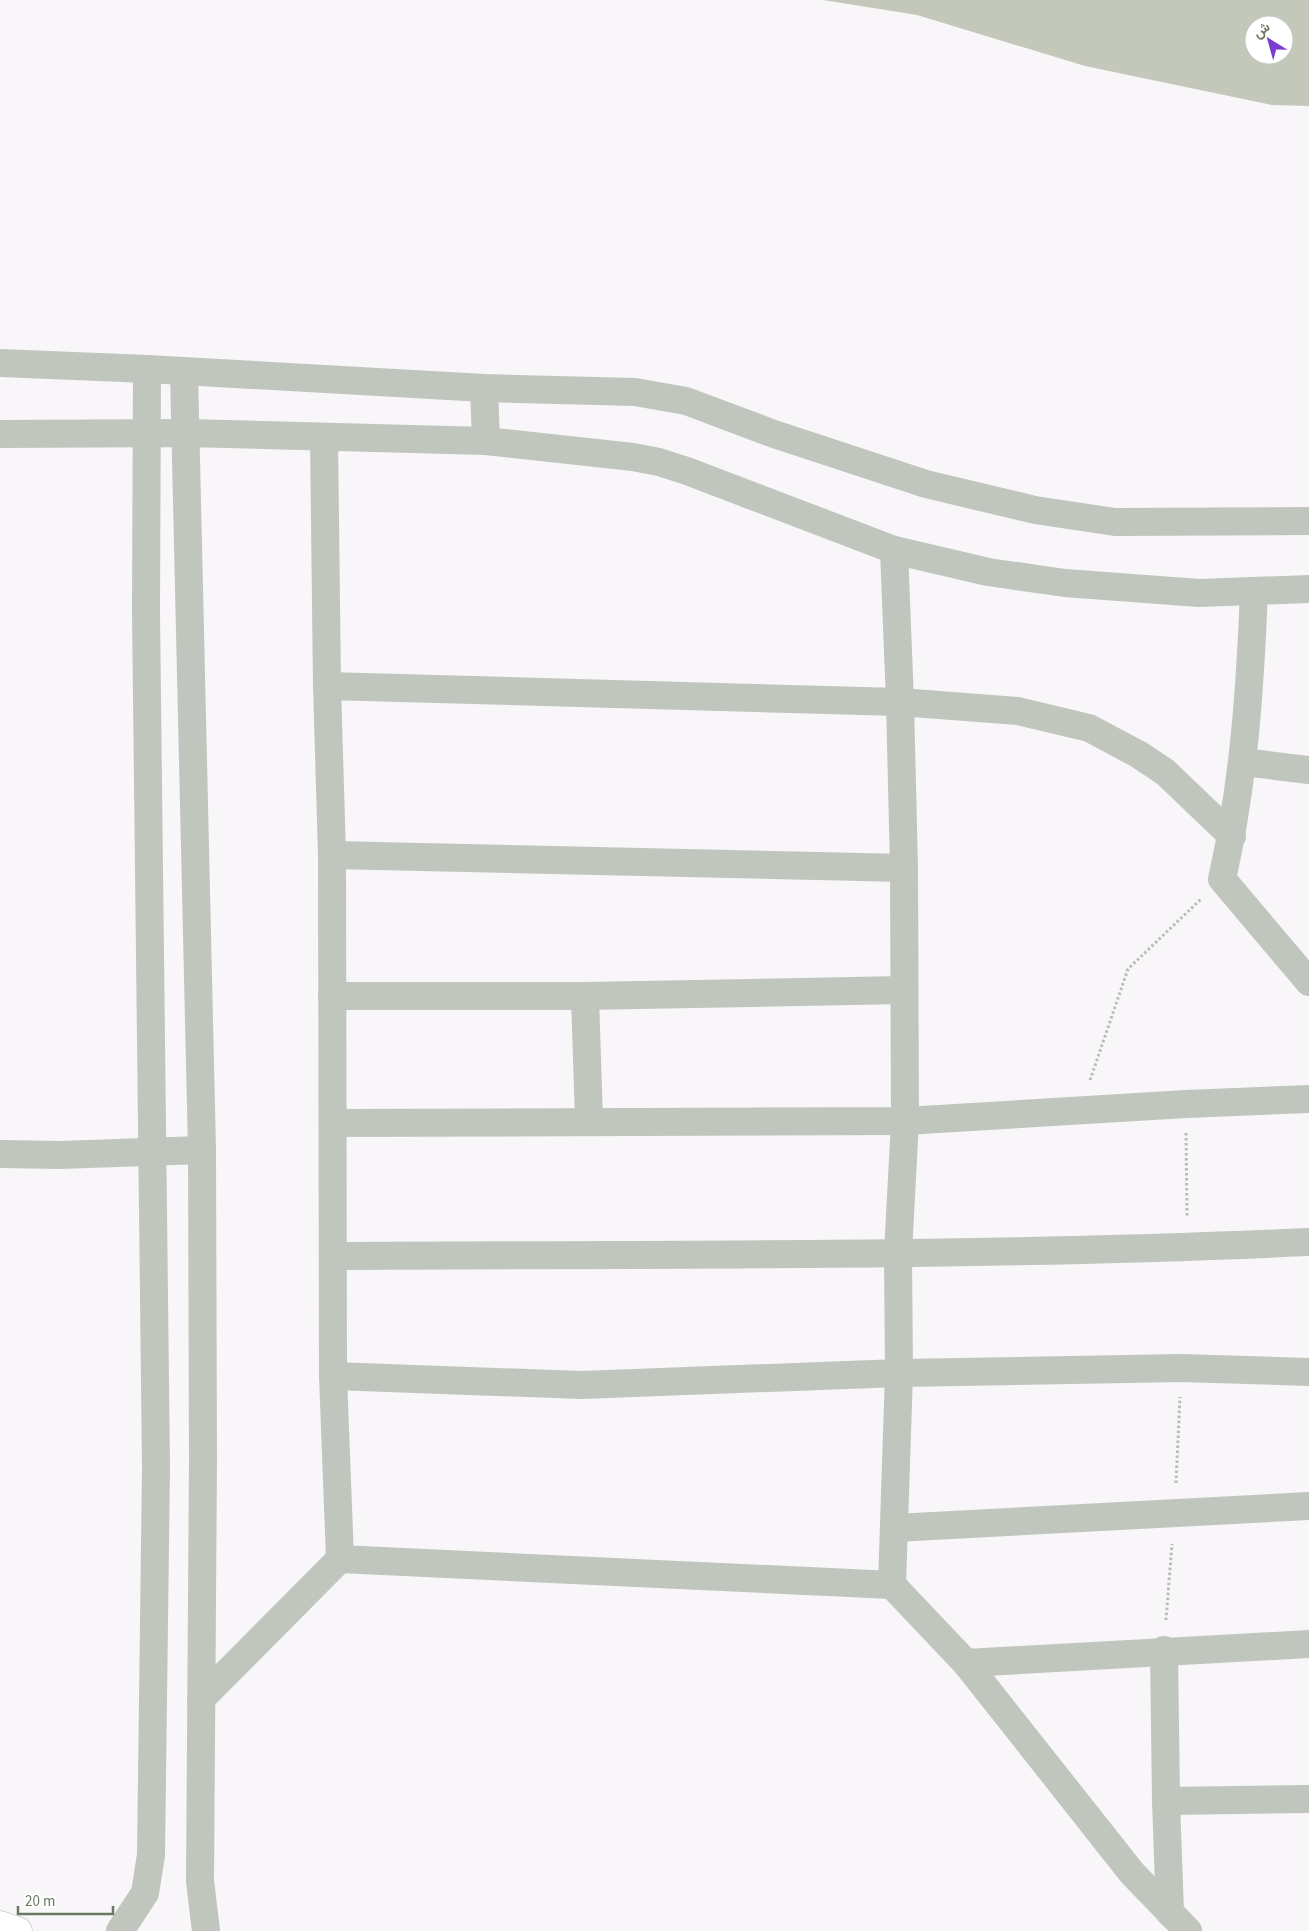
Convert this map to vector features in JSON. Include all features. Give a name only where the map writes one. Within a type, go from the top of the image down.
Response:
[{"type":"main road","points":[[0,1925],[18,1931]]},
{"type":"street","points":[[0,364],[147,369],[484,388],[635,392],[686,401],[774,434],[926,484],[1035,510],[1115,522],[1309,521]]},
{"type":"street","points":[[120,1931],[144,1894],[151,1855],[156,1467],[146,434],[147,369]]},
{"type":"street","points":[[184,372],[202,1150],[200,1881],[206,1931]]},
{"type":"street","points":[[484,388],[486,441]]},
{"type":"street","points":[[0,434],[186,433],[486,441],[660,462],[894,550],[988,572],[1065,583],[1199,593],[1309,589]]},
{"type":"street","points":[[201,1699],[340,1559],[333,1376],[332,855],[327,686],[324,437]]},
{"type":"street","points":[[892,1584],[899,1374],[898,1253],[905,1121],[904,868],[894,550]]},
{"type":"street","points":[[1254,591],[1248,714],[1243,762],[1232,836],[1222,879],[1309,982]]},
{"type":"street","points":[[327,686],[900,702],[1018,711],[1089,728],[1138,754],[1165,772],[1232,836]]},
{"type":"street","points":[[1243,762],[1309,770]]},
{"type":"street","points":[[332,855],[904,868]]},
{"type":"street","points":[[332,996],[586,996],[904,990]]},
{"type":"street","points":[[586,996],[589,1121]]},
{"type":"street","points":[[333,1123],[905,1121],[1080,1112],[1186,1104],[1309,1099]]},
{"type":"street","points":[[0,1154],[60,1155],[202,1150]]},
{"type":"street","points":[[334,1256],[898,1253],[1187,1247],[1309,1242]]},
{"type":"street","points":[[333,1376],[582,1385],[899,1374],[1181,1368],[1309,1372]]},
{"type":"street","points":[[895,1528],[1309,1506]]},
{"type":"street","points":[[340,1559],[892,1584],[966,1663],[1132,1873],[1179,1922]]},
{"type":"street","points":[[966,1663],[1164,1650],[1309,1644]]},
{"type":"street","points":[[1164,1650],[1166,1801],[1179,1922]]},
{"type":"street","points":[[1166,1801],[1309,1799]]},
{"type":"path","points":[[1080,1112],[1128,969],[1222,879]]},
{"type":"path","points":[[1186,1104],[1187,1247]]},
{"type":"path","points":[[1164,1650],[1174,1512],[1181,1368]]},
{"type":"shaded area","points":[[823,0],[1309,0],[1309,106],[1272,105],[1085,66],[917,15]]}]
